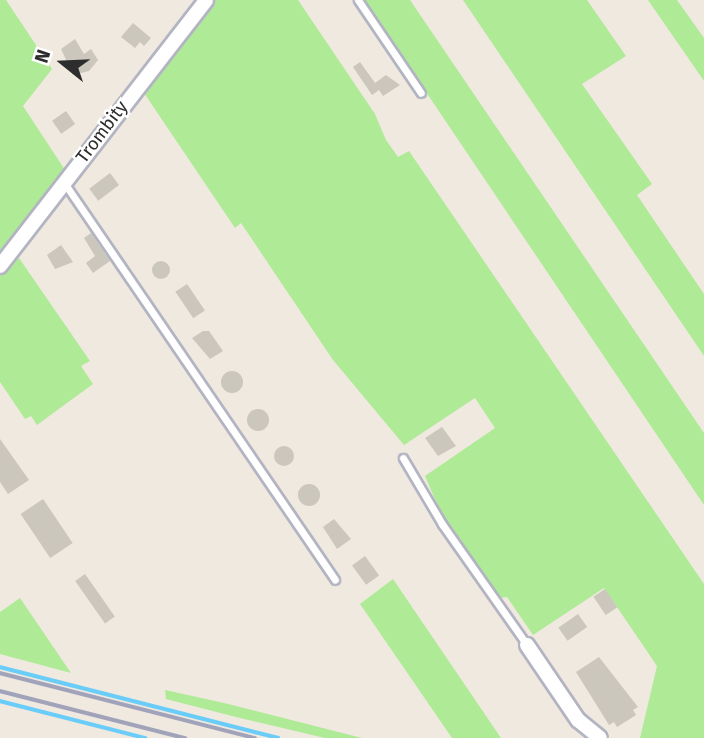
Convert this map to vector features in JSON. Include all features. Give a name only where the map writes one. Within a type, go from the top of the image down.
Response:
[{"type":"street","name":"Trombity","points":[[0,266],[206,0]]},
{"type":"street","points":[[527,645],[578,720],[600,738]]},
{"type":"lane","points":[[358,0],[421,93]]},
{"type":"lane","points":[[65,183],[335,580]]},
{"type":"lane","points":[[403,458],[442,524],[527,645]]},
{"type":"green space","points":[[0,0],[6,0],[52,69],[23,106],[65,170],[0,258]]},
{"type":"green space","points":[[215,0],[298,0],[375,114],[386,140],[398,157],[409,151],[704,584],[704,738],[640,738],[657,666],[604,588],[533,635],[507,597],[499,598],[440,511],[425,476],[495,428],[475,398],[404,445],[333,360],[241,223],[235,228],[142,90]]},
{"type":"green space","points":[[364,0],[410,0],[704,433],[704,505]]},
{"type":"green space","points":[[463,0],[587,0],[626,56],[582,84],[652,184],[637,195],[704,294],[704,356]]},
{"type":"green space","points":[[648,0],[677,0],[704,38],[704,81]]},
{"type":"green space","points":[[19,258],[90,361],[81,366],[93,384],[37,425],[31,416],[25,419],[0,382],[0,276]]},
{"type":"green space","points":[[393,579],[501,738],[452,738],[360,604]]},
{"type":"green space","points":[[20,598],[71,673],[0,654],[0,612]]},
{"type":"green space","points":[[165,690],[362,738],[325,738],[236,717],[166,699]]},
{"type":"building","points":[[133,23],[151,38],[144,46],[140,42],[135,48],[121,37]]},
{"type":"building","points":[[75,39],[84,54],[91,49],[98,60],[89,71],[73,75],[61,49]]},
{"type":"building","points":[[360,62],[375,83],[386,75],[400,85],[383,96],[379,90],[372,95],[353,67]]},
{"type":"building","points":[[66,111],[75,124],[61,134],[52,121]]},
{"type":"building","points":[[110,173],[119,185],[98,201],[89,189]]},
{"type":"building","points":[[91,233],[110,261],[93,273],[86,263],[95,256],[84,238]]},
{"type":"building","points":[[61,245],[73,262],[55,269],[47,255]]},
{"type":"building","points":[[157,261],[165,261],[170,270],[168,277],[157,279],[152,274],[152,266]]},
{"type":"building","points":[[187,284],[205,311],[193,318],[175,292]]},
{"type":"building","points":[[203,331],[209,331],[223,351],[210,359],[192,338]]},
{"type":"building","points":[[232,371],[240,374],[243,382],[240,390],[232,393],[224,390],[221,382],[224,374]]},
{"type":"building","points":[[258,409],[266,412],[269,420],[266,428],[258,431],[250,428],[247,420],[250,412]]},
{"type":"building","points":[[442,427],[456,446],[438,456],[425,438]]},
{"type":"building","points":[[0,439],[29,480],[8,494],[0,482]]},
{"type":"building","points":[[280,446],[288,446],[294,456],[288,466],[280,466],[274,460],[274,452]]},
{"type":"building","points":[[309,484],[317,487],[320,495],[317,503],[309,506],[301,503],[298,495],[301,487]]},
{"type":"building","points":[[43,499],[73,543],[50,558],[21,514]]},
{"type":"building","points":[[334,519],[351,539],[337,549],[323,527]]},
{"type":"building","points":[[365,556],[379,575],[366,585],[352,565]]},
{"type":"building","points":[[85,574],[115,617],[105,623],[75,581]]},
{"type":"building","points":[[605,589],[617,607],[606,615],[593,597]]},
{"type":"building","points":[[578,614],[587,627],[568,641],[558,628]]},
{"type":"building","points":[[599,657],[638,707],[633,710],[636,715],[617,727],[614,722],[609,725],[576,672]]},
{"type":"waterway","points":[[0,667],[278,738]]},
{"type":"waterway","points":[[0,701],[145,738]]},
{"type":"railway","points":[[0,673],[255,738]]},
{"type":"railway","points":[[0,691],[185,738]]}]
